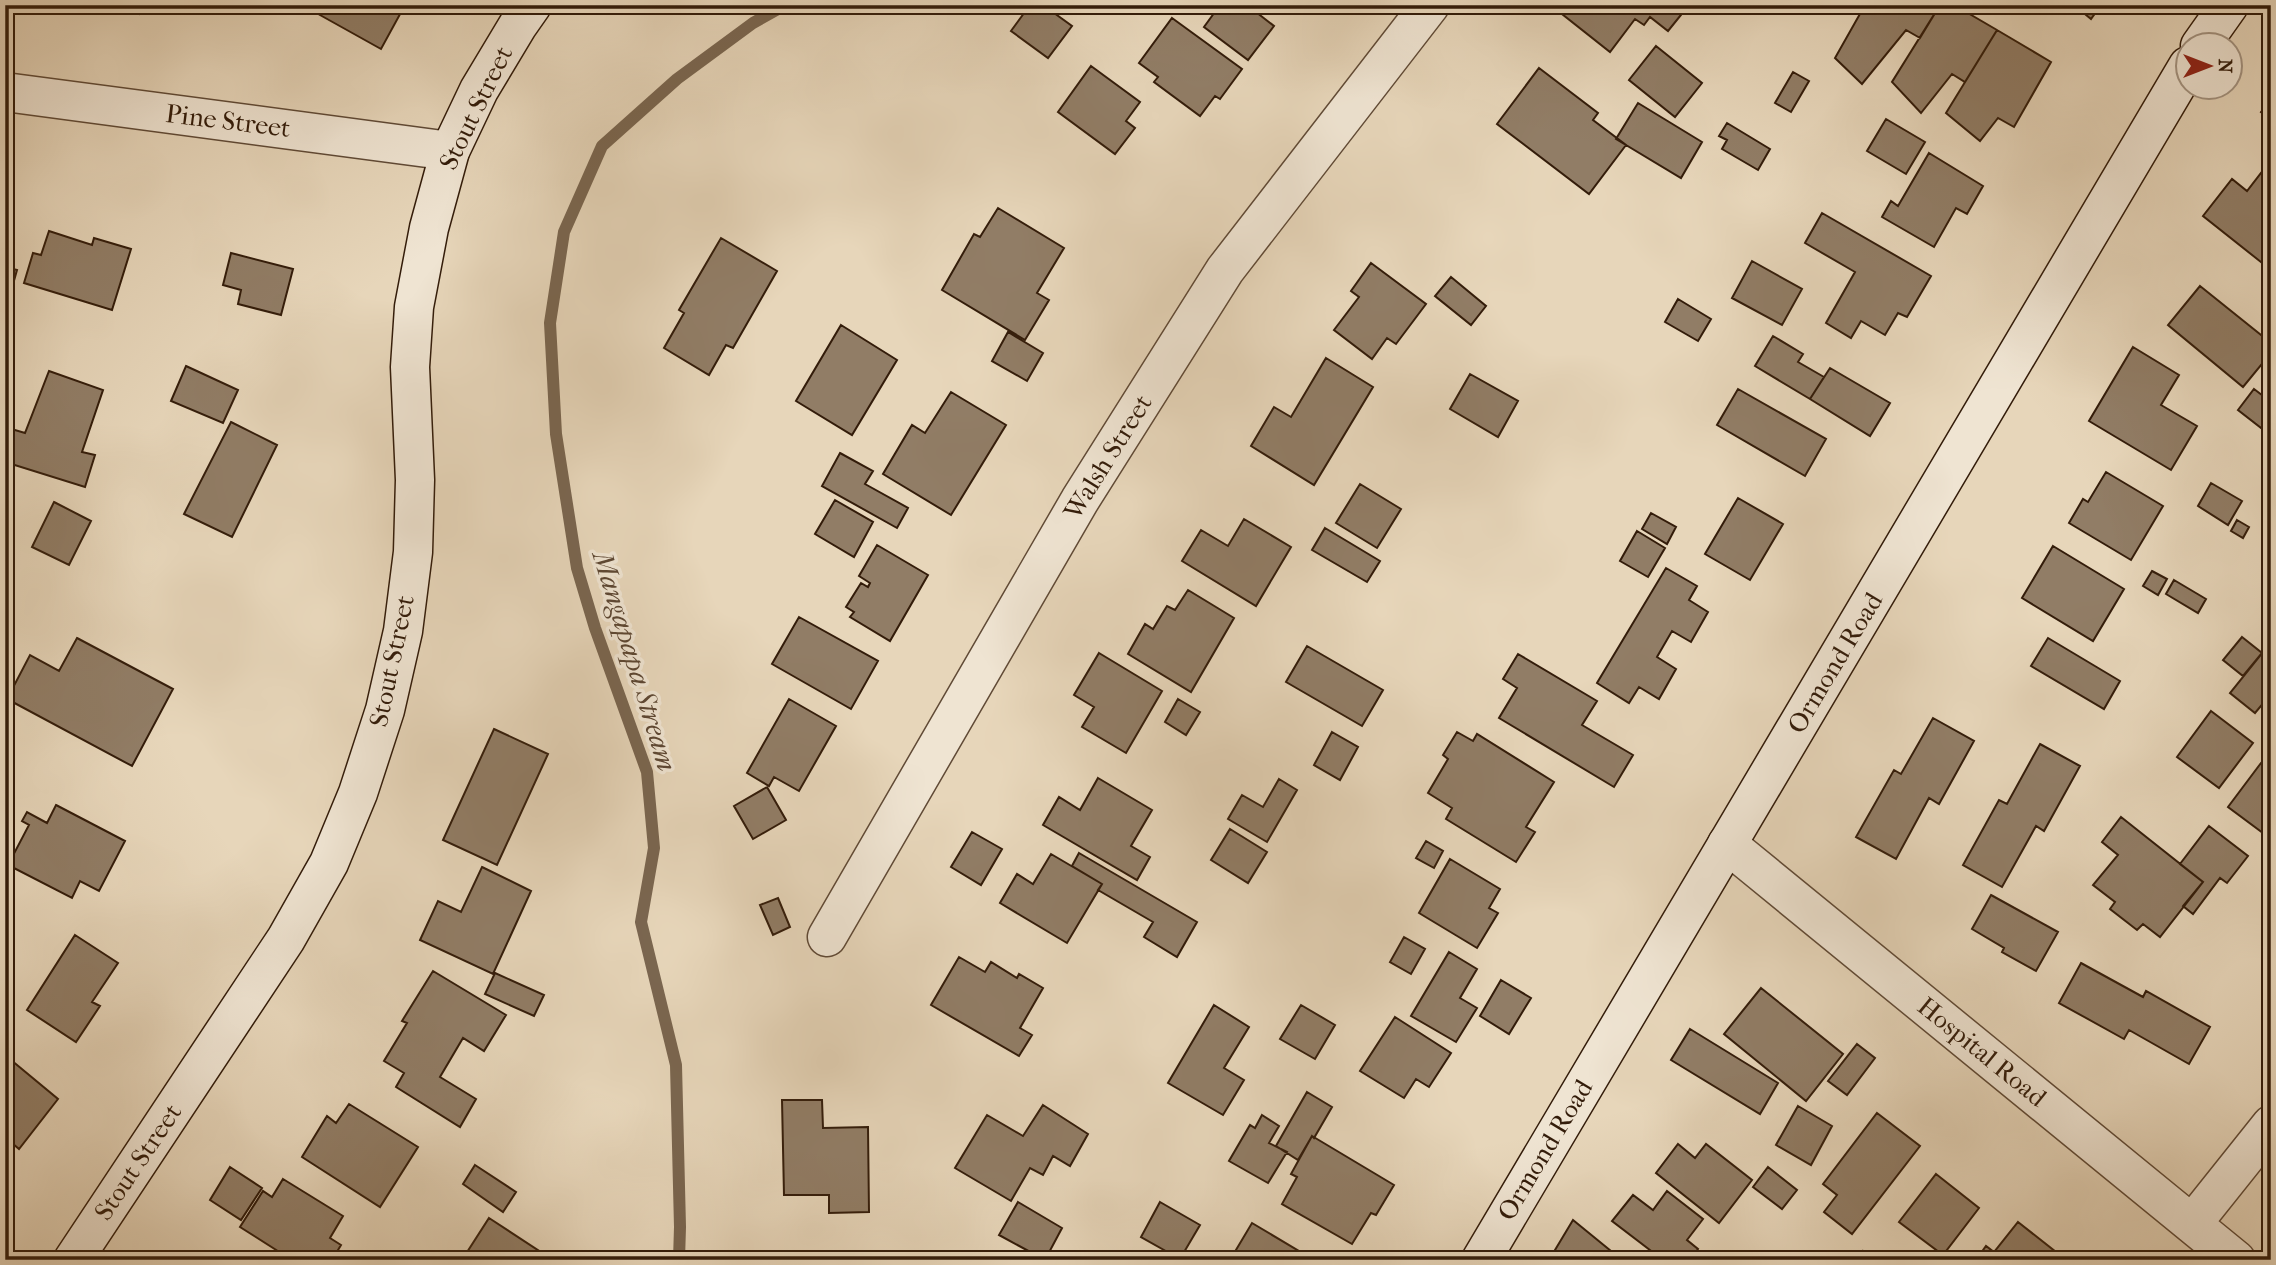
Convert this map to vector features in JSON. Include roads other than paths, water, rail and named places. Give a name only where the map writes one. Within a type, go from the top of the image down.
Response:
[{"type":"street","name":"Stout Street","points":[[73,1260],[286,939],[329,863],[358,793],[385,710],[402,631],[413,552],[415,492],[410,367],[414,307],[429,228],[450,151],[479,90],[532,5]]},
{"type":"street","name":"Walsh Street","points":[[827,937],[1080,500],[1225,270],[1430,5]]},
{"type":"street","points":[[2210,32],[2230,5]]},
{"type":"street","name":"Ormond Road","points":[[1481,1260],[2174,91]]},
{"type":"street","name":"Pine Street","points":[[5,92],[450,151]]},
{"type":"street","name":"Hospital Road","points":[[1727,844],[2236,1260]]},
{"type":"street","points":[[2192,1224],[2271,1125]]},
{"type":"waterway","name":"Mangapapa Stream","points":[[679,1260],[676,1065],[641,922],[654,848],[647,772],[595,628],[577,568],[556,434],[550,323],[564,232],[602,146],[677,79],[753,23],[785,5]]}]
